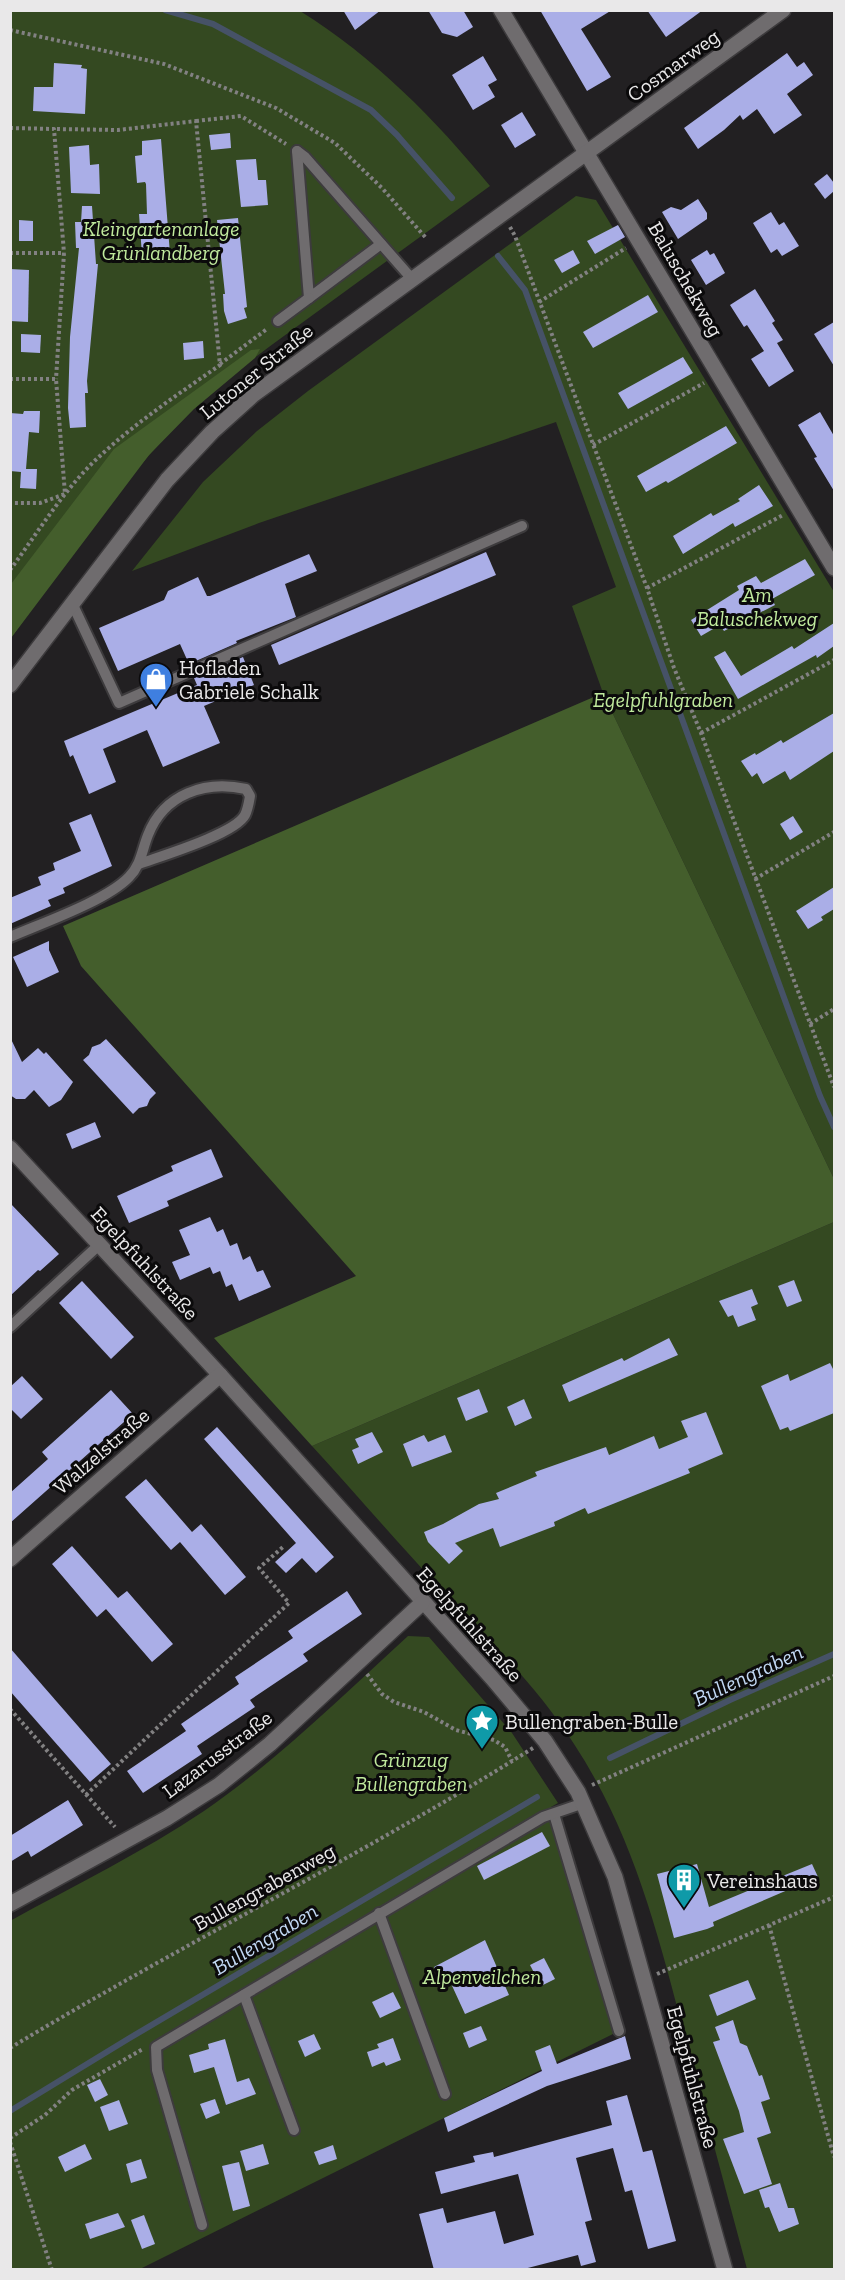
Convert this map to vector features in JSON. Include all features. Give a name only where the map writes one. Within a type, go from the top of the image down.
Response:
[{"type":"street","name":"Baluschekweg","points":[[501,10],[834,568]]},
{"type":"street","name":"Cosmarweg","points":[[587,153],[783,10]]},
{"type":"street","name":"Lutoner Straße","points":[[10,685],[167,480],[212,432],[254,395],[587,153]]},
{"type":"street","name":"Egelpfuhlstraße","points":[[10,1148],[220,1375],[422,1603],[492,1678],[538,1734],[581,1797],[615,1877],[725,2270]]},
{"type":"street","name":"Walzelstraße","points":[[10,1559],[220,1375]]},
{"type":"street","name":"Lazarusstraße","points":[[10,1904],[167,1818],[219,1785],[270,1744],[422,1603]]},
{"type":"lane","points":[[297,151],[305,157],[411,279]]},
{"type":"lane","points":[[297,151],[309,298]]},
{"type":"lane","points":[[278,321],[381,244]]},
{"type":"lane","points":[[72,603],[119,704],[522,526]]},
{"type":"lane","points":[[10,937],[105,894],[129,877],[139,864],[148,836],[159,813],[174,802],[202,788],[219,785],[246,789],[250,796],[245,816],[234,825],[209,838],[139,864]]},
{"type":"lane","points":[[10,1327],[100,1245]]},
{"type":"lane","points":[[202,2225],[157,2070],[156,2047],[379,1913],[581,1797]]},
{"type":"lane","points":[[554,1814],[619,2031]]},
{"type":"lane","points":[[379,1913],[445,2094]]},
{"type":"lane","points":[[244,1995],[294,2130]]},
{"type":"path","points":[[10,30],[164,64],[276,108],[335,143],[382,188],[426,238]]},
{"type":"path","points":[[10,128],[118,130],[241,116],[297,151]]},
{"type":"path","points":[[196,122],[220,365]]},
{"type":"path","points":[[54,129],[64,253],[57,379],[65,495]]},
{"type":"path","points":[[515,236],[647,588],[674,668],[701,733],[834,1087]]},
{"type":"path","points":[[539,302],[639,240]]},
{"type":"path","points":[[10,253],[64,253]]},
{"type":"path","points":[[10,570],[65,495],[101,454],[278,321]]},
{"type":"path","points":[[593,445],[718,375]]},
{"type":"path","points":[[10,379],[57,379]]},
{"type":"path","points":[[10,503],[40,503],[65,495]]},
{"type":"path","points":[[647,588],[797,508]]},
{"type":"path","points":[[701,733],[834,660]]},
{"type":"path","points":[[755,879],[834,832]]},
{"type":"path","points":[[810,1024],[834,1009]]},
{"type":"path","points":[[86,1794],[289,1603],[259,1568],[284,1546]]},
{"type":"path","points":[[364,1671],[382,1694],[394,1702],[424,1712],[456,1730],[494,1740],[505,1747],[512,1761]]},
{"type":"path","points":[[581,1797],[834,1676]]},
{"type":"path","points":[[10,1708],[118,1830]]},
{"type":"path","name":"Bullengrabenweg","points":[[10,2048],[106,1990],[301,1885],[531,1750]]},
{"type":"path","points":[[645,1980],[834,1897]]},
{"type":"path","points":[[770,1925],[834,2157]]},
{"type":"path","points":[[52,2270],[10,2140],[45,2115],[72,2090],[146,2047],[156,2047]]},
{"type":"green space","name":"Kleingartenanlage Grünlandberg","points":[[11,11],[300,11],[353,48],[402,91],[448,137],[490,186],[267,348],[182,420],[135,471],[11,638]]},
{"type":"green space","name":"Am Baluschekweg","points":[[576,196],[596,200],[834,592],[834,1179],[603,693],[572,606],[616,587],[556,422],[259,523],[132,571],[203,482],[257,431],[308,391]]},
{"type":"green space","points":[[260,349],[255,358],[194,409],[149,455],[11,638],[11,584],[114,449],[251,350]]},
{"type":"green space","points":[[603,693],[834,1179],[834,1222],[312,1446],[214,1338],[356,1276],[81,966],[63,926]]},
{"type":"green space","points":[[834,1222],[834,2269],[747,2269],[653,1921],[612,1812],[574,1744],[528,1682],[312,1446]]},
{"type":"green space","points":[[408,1636],[429,1637],[512,1733],[558,1803],[551,1807],[619,2031],[140,2269],[11,2269],[10,1921],[133,1854],[204,1811],[284,1749]]},
{"type":"building","points":[[343,10],[381,10],[355,30]]},
{"type":"building","points":[[428,10],[463,10],[473,27],[457,37],[442,33]]},
{"type":"building","points":[[540,10],[612,10],[581,29],[611,77],[587,91]]},
{"type":"building","points":[[647,10],[703,10],[666,37]]},
{"type":"building","points":[[787,53],[797,67],[804,62],[813,75],[787,94],[802,115],[774,134],[757,109],[743,120],[740,115],[698,149],[684,128]]},
{"type":"building","points":[[483,56],[497,80],[488,85],[495,97],[473,110],[452,75]]},
{"type":"building","points":[[54,63],[82,65],[81,68],[87,69],[85,114],[33,111],[34,87],[53,87]]},
{"type":"building","points":[[522,112],[536,135],[515,148],[501,125]]},
{"type":"building","points":[[230,133],[231,148],[211,150],[209,135]]},
{"type":"building","points":[[161,139],[170,254],[142,255],[139,214],[147,214],[146,184],[145,182],[137,183],[135,156],[142,155],[142,141]]},
{"type":"building","points":[[89,145],[90,165],[99,164],[100,194],[71,193],[69,147]]},
{"type":"building","points":[[256,159],[258,180],[266,180],[268,205],[241,207],[236,160]]},
{"type":"building","points":[[827,174],[834,183],[834,191],[825,199],[814,184]]},
{"type":"building","points":[[698,199],[707,213],[707,219],[678,239],[662,212],[671,207],[681,210]]},
{"type":"building","points":[[82,206],[92,206],[96,264],[98,264],[87,381],[88,393],[85,393],[86,427],[70,428],[68,408],[70,337],[79,248],[76,248],[75,222],[81,222]]},
{"type":"building","points":[[771,212],[779,225],[784,222],[799,246],[782,256],[777,249],[771,253],[753,223]]},
{"type":"building","points":[[238,218],[247,307],[244,308],[247,318],[228,324],[224,311],[223,294],[225,294],[217,220]]},
{"type":"building","points":[[19,220],[33,221],[33,241],[19,241]]},
{"type":"building","points":[[618,225],[625,237],[595,254],[587,241]]},
{"type":"building","points":[[573,250],[580,263],[562,273],[554,260]]},
{"type":"building","points":[[707,250],[710,255],[714,253],[725,273],[706,285],[691,260]]},
{"type":"building","points":[[10,269],[29,270],[28,322],[10,321]]},
{"type":"building","points":[[755,289],[775,321],[772,323],[783,340],[777,343],[794,371],[769,387],[751,359],[764,351],[747,325],[744,327],[730,305]]},
{"type":"building","points":[[648,295],[658,312],[593,348],[583,332]]},
{"type":"building","points":[[834,322],[834,366],[814,334]]},
{"type":"building","points":[[21,334],[41,335],[40,353],[21,352]]},
{"type":"building","points":[[203,341],[204,358],[184,360],[183,343]]},
{"type":"building","points":[[683,357],[693,373],[628,409],[618,393]]},
{"type":"building","points":[[24,411],[40,411],[39,433],[29,432],[26,469],[37,469],[36,489],[20,488],[21,472],[10,471],[10,413],[23,414]]},
{"type":"building","points":[[820,412],[834,436],[834,491],[798,425]]},
{"type":"building","points":[[726,426],[737,443],[668,483],[666,481],[646,492],[637,476]]},
{"type":"building","points":[[759,485],[773,506],[735,527],[733,523],[683,554],[673,536],[711,513],[713,516],[740,501],[738,499]]},
{"type":"building","points":[[486,552],[496,575],[279,665],[271,645]]},
{"type":"building","points":[[309,554],[317,571],[285,584],[296,617],[236,641],[237,643],[189,664],[180,644],[118,671],[99,628],[164,600],[168,591],[198,577],[207,596],[210,596]]},
{"type":"building","points":[[805,559],[815,575],[772,599],[775,605],[724,631],[720,625],[701,636],[691,620],[739,590],[737,586],[756,576],[761,583]]},
{"type":"building","points":[[834,623],[834,646],[817,658],[816,655],[738,699],[714,657],[725,651],[741,676],[792,646],[794,649]]},
{"type":"building","points":[[243,657],[254,685],[204,706],[220,743],[163,767],[147,730],[103,749],[116,782],[89,794],[73,755],[70,757],[64,741],[197,685],[194,678]]},
{"type":"building","points":[[834,713],[834,751],[790,780],[785,771],[763,784],[757,773],[752,777],[741,761],[781,740],[783,743]]},
{"type":"building","points":[[91,814],[112,866],[63,888],[65,893],[48,900],[51,906],[10,924],[10,898],[41,885],[38,877],[55,870],[53,863],[81,851],[69,823]]},
{"type":"building","points":[[793,816],[803,832],[790,840],[780,824]]},
{"type":"building","points":[[834,887],[834,909],[821,917],[823,920],[808,929],[796,911]]},
{"type":"building","points":[[49,941],[49,950],[59,972],[27,987],[13,957]]},
{"type":"building","points":[[10,1037],[22,1062],[38,1048],[44,1054],[46,1052],[73,1082],[61,1100],[49,1107],[34,1090],[25,1099],[16,1099],[10,1095]]},
{"type":"building","points":[[106,1039],[156,1093],[147,1106],[139,1108],[133,1114],[83,1060],[89,1055],[92,1047]]},
{"type":"building","points":[[95,1122],[101,1137],[72,1149],[66,1134]]},
{"type":"building","points":[[211,1149],[223,1177],[167,1201],[169,1206],[129,1223],[117,1196],[173,1171],[171,1166]]},
{"type":"building","points":[[10,1203],[59,1254],[10,1296]]},
{"type":"building","points":[[210,1217],[217,1232],[223,1229],[230,1246],[237,1243],[243,1260],[250,1256],[257,1272],[263,1270],[271,1287],[239,1301],[232,1284],[226,1287],[220,1271],[213,1274],[210,1267],[180,1280],[172,1262],[190,1255],[179,1230]]},
{"type":"building","points":[[794,1280],[802,1301],[787,1307],[778,1286]]},
{"type":"building","points":[[82,1281],[134,1337],[111,1359],[59,1303]]},
{"type":"building","points":[[752,1289],[758,1304],[751,1307],[756,1320],[738,1327],[733,1315],[728,1317],[719,1301]]},
{"type":"building","points":[[669,1338],[678,1355],[569,1402],[562,1385],[622,1358],[624,1361]]},
{"type":"building","points":[[830,1363],[834,1371],[834,1413],[790,1431],[788,1427],[780,1430],[761,1386],[788,1374],[790,1381]]},
{"type":"building","points":[[22,1376],[43,1399],[21,1419],[10,1408],[10,1387]]},
{"type":"building","points":[[479,1389],[488,1412],[466,1421],[457,1398]]},
{"type":"building","points":[[111,1390],[133,1414],[10,1523],[10,1493],[48,1459],[42,1452]]},
{"type":"building","points":[[524,1399],[532,1418],[515,1426],[507,1407]]},
{"type":"building","points":[[706,1412],[723,1454],[688,1469],[690,1473],[588,1514],[585,1508],[554,1522],[555,1526],[500,1547],[493,1528],[455,1543],[463,1551],[449,1564],[428,1542],[424,1532],[479,1504],[499,1499],[496,1493],[537,1476],[535,1472],[606,1447],[609,1455],[654,1436],[659,1449],[688,1437],[681,1421]]},
{"type":"building","points":[[217,1427],[334,1557],[316,1573],[302,1558],[286,1573],[275,1562],[296,1543],[204,1439]]},
{"type":"building","points":[[372,1432],[383,1452],[358,1464],[352,1450],[359,1447],[355,1439]]},
{"type":"building","points":[[424,1435],[428,1442],[445,1435],[452,1452],[412,1467],[403,1444]]},
{"type":"building","points":[[146,1479],[192,1532],[201,1524],[246,1577],[225,1595],[180,1542],[171,1550],[125,1497]]},
{"type":"building","points":[[72,1546],[118,1598],[127,1591],[173,1644],[152,1662],[106,1609],[97,1617],[52,1564]]},
{"type":"building","points":[[347,1591],[362,1614],[303,1654],[308,1661],[250,1700],[255,1707],[197,1746],[202,1754],[143,1793],[127,1771],[186,1731],[181,1724],[239,1684],[235,1677],[293,1638],[288,1631]]},
{"type":"building","points":[[10,1648],[111,1764],[90,1782],[10,1691]]},
{"type":"building","points":[[68,1800],[83,1825],[31,1857],[28,1851],[10,1862],[10,1836]]},
{"type":"building","points":[[542,1832],[550,1846],[484,1880],[477,1866]]},
{"type":"building","points":[[697,1864],[709,1907],[762,1885],[763,1888],[785,1875],[812,1864],[818,1877],[713,1922],[714,1926],[707,1929],[674,1938],[657,1874]]},
{"type":"building","points":[[485,1940],[509,1995],[465,2014],[448,1977],[441,1981],[434,1967]]},
{"type":"building","points":[[544,1958],[555,1979],[541,1986],[530,1965]]},
{"type":"building","points":[[748,1980],[756,1999],[717,2016],[709,1995]]},
{"type":"building","points":[[393,1992],[401,2008],[380,2018],[372,2002]]},
{"type":"building","points":[[733,2020],[740,2043],[747,2046],[759,2076],[762,2075],[770,2099],[761,2102],[771,2133],[757,2138],[772,2184],[744,2194],[723,2139],[744,2132],[739,2111],[713,2042],[720,2040],[715,2027]]},
{"type":"building","points":[[481,2026],[487,2040],[469,2048],[463,2033]]},
{"type":"building","points":[[314,2034],[321,2049],[305,2057],[298,2041]]},
{"type":"building","points":[[625,2036],[631,2059],[547,2086],[448,2132],[444,2118],[542,2071],[535,2051],[550,2045],[557,2064]]},
{"type":"building","points":[[393,2038],[401,2060],[386,2066],[384,2062],[372,2067],[367,2052],[379,2048],[377,2044]]},
{"type":"building","points":[[225,2039],[237,2082],[249,2078],[256,2094],[226,2105],[214,2067],[194,2073],[189,2055],[209,2049],[208,2044]]},
{"type":"building","points":[[100,2079],[108,2095],[95,2102],[87,2085]]},
{"type":"building","points":[[627,2095],[643,2152],[652,2150],[676,2241],[648,2249],[632,2190],[625,2192],[613,2148],[576,2158],[592,2220],[585,2222],[596,2262],[581,2266],[578,2255],[520,2270],[434,2270],[419,2214],[443,2208],[447,2223],[495,2211],[504,2244],[534,2235],[518,2174],[441,2194],[435,2172],[475,2162],[473,2156],[493,2152],[494,2157],[612,2125],[606,2101]]},
{"type":"building","points":[[215,2099],[220,2113],[206,2119],[200,2104]]},
{"type":"building","points":[[119,2100],[128,2124],[109,2131],[100,2107]]},
{"type":"building","points":[[85,2144],[92,2159],[65,2172],[58,2157]]},
{"type":"building","points":[[263,2144],[269,2164],[246,2171],[240,2151]]},
{"type":"building","points":[[333,2145],[337,2159],[319,2165],[314,2152]]},
{"type":"building","points":[[141,2159],[147,2178],[131,2183],[126,2164]]},
{"type":"building","points":[[239,2162],[250,2206],[233,2211],[222,2166]]},
{"type":"building","points":[[780,2183],[788,2208],[794,2208],[799,2224],[779,2232],[769,2207],[765,2208],[759,2190]]},
{"type":"building","points":[[118,2213],[125,2227],[90,2239],[85,2224]]},
{"type":"building","points":[[144,2215],[155,2244],[142,2249],[131,2220]]},
{"type":"waterway","name":"Egelpfuhlgraben","points":[[165,10],[213,24],[371,110],[397,135],[452,198]]},
{"type":"waterway","name":"Egelpfuhlgraben","points":[[498,256],[525,290],[820,1096],[834,1127]]},
{"type":"waterway","name":"Bullengraben","points":[[610,1758],[730,1700],[834,1654]]},
{"type":"waterway","name":"Bullengraben","points":[[10,2111],[537,1797]]},
{"type":"place","name":"Hofladen Gabriele Schalk","points":[[156,708]]},
{"type":"place","name":"Bullengraben-Bulle","points":[[482,1750]]},
{"type":"place","name":"Vereinshaus","points":[[684,1909]]},
{"type":"park label","name":"Grünzug Bullengraben","points":[[411,1771]]},
{"type":"park label","name":"Alpenveilchen","points":[[482,1976]]}]
